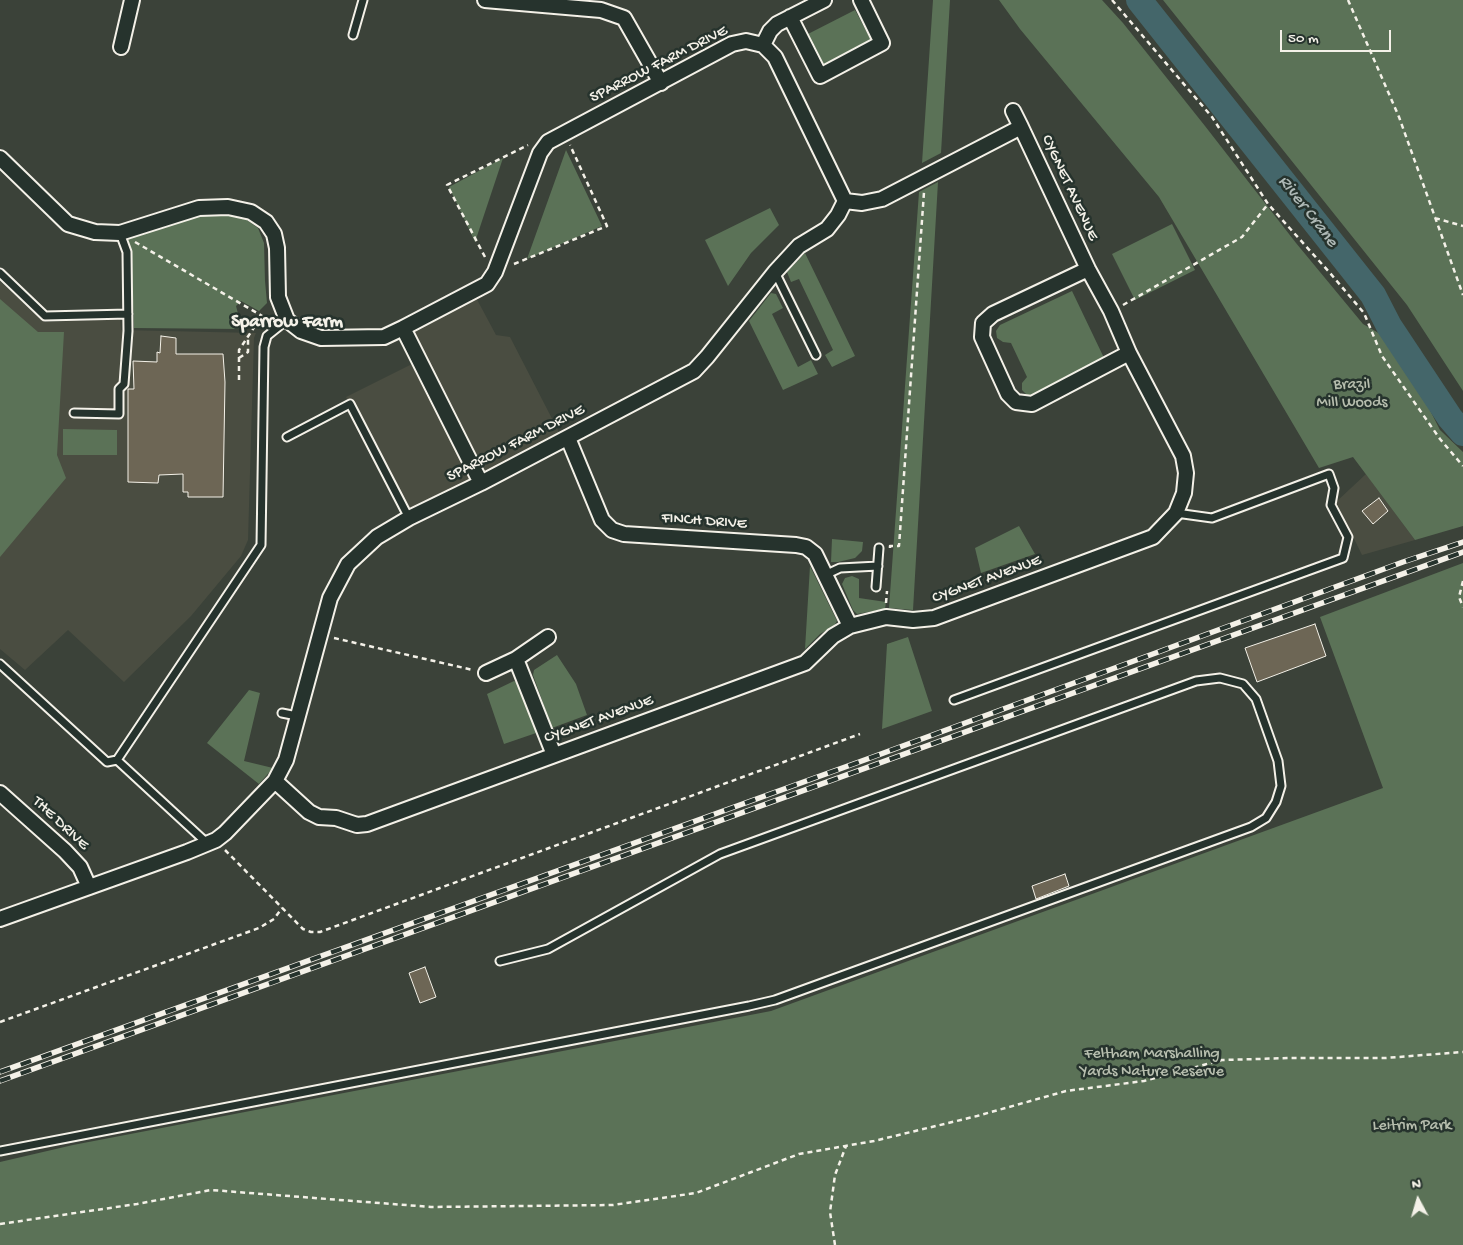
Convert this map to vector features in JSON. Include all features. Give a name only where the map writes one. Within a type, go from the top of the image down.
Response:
[{"type":"street","points":[[121,48],[132,0]]},
{"type":"street","points":[[485,0],[601,10],[624,18],[661,83]]},
{"type":"street","points":[[824,0],[777,24],[770,31],[763,45],[775,57],[845,201]]},
{"type":"street","points":[[790,17],[820,76],[882,43],[861,0]]},
{"type":"street","name":"SPARROW FARM DRIVE","points":[[548,142],[732,44],[746,41],[763,45]]},
{"type":"street","name":"CYGNET AVENUE","points":[[275,781],[309,812],[319,817],[336,818],[356,825],[367,824],[805,663],[833,636],[850,626],[886,617],[913,620],[934,618],[1153,537],[1176,513],[1184,494],[1186,473],[1183,456],[1128,353],[1111,311],[1088,269],[1013,111]]},
{"type":"street","name":"CYGNET AVENUE","points":[[845,201],[862,203],[882,199],[1021,128]]},
{"type":"street","points":[[0,158],[68,224],[95,232],[120,233],[199,208],[228,207],[251,212],[266,222],[274,234],[277,248],[278,297],[287,320],[301,331],[321,338],[384,337],[487,284],[495,272],[540,153],[548,142]]},
{"type":"street","name":"SPARROW FARM DRIVE","points":[[0,919],[187,852],[212,842],[224,833],[275,781],[286,760],[330,598],[348,564],[377,537],[408,518],[481,483],[694,371],[775,272],[799,246],[827,229],[838,215],[845,201]]},
{"type":"street","points":[[1088,269],[993,314],[983,323],[982,337],[1008,394],[1016,402],[1032,404],[1128,353]]},
{"type":"street","points":[[403,328],[481,483]]},
{"type":"street","name":"FINCH DRIVE","points":[[568,438],[602,520],[612,530],[624,534],[806,547],[815,554],[850,626]]},
{"type":"street","points":[[486,673],[516,658],[548,637]]},
{"type":"street","points":[[516,658],[554,755]]},
{"type":"street","name":"THE DRIVE","points":[[0,793],[65,851],[80,868],[88,887]]},
{"type":"lane","points":[[353,35],[363,0]]},
{"type":"lane","points":[[74,413],[119,414],[119,389],[124,384],[128,314],[128,252],[120,233]]},
{"type":"lane","points":[[775,272],[816,355]]},
{"type":"lane","points":[[0,273],[45,316],[128,314]]},
{"type":"lane","points":[[0,664],[107,762],[117,760],[261,545],[264,347],[267,336],[287,320]]},
{"type":"lane","points":[[287,437],[350,404],[408,518]]},
{"type":"lane","points":[[954,700],[1343,558],[1348,537],[1331,505],[1334,488],[1329,474],[1212,518],[1176,513]]},
{"type":"lane","points":[[876,587],[879,548]]},
{"type":"lane","points":[[825,575],[840,568],[878,566]]},
{"type":"lane","points":[[0,1151],[775,1000],[1251,827],[1266,818],[1276,802],[1281,786],[1278,761],[1256,699],[1243,684],[1220,678],[1196,681],[720,854],[548,949],[500,961]]},
{"type":"lane","points":[[282,713],[297,716]]},
{"type":"lane","points":[[117,760],[212,842]]},
{"type":"path","points":[[1112,0],[1212,117],[1268,204],[1364,313],[1382,356],[1440,439],[1463,466]]},
{"type":"path","points":[[1348,0],[1399,117],[1463,295]]},
{"type":"path","points":[[548,142],[538,140],[447,185],[489,265],[495,272],[607,226],[565,134]]},
{"type":"path","points":[[889,555],[890,546],[899,546],[924,178]]},
{"type":"path","points":[[1111,311],[1242,237],[1268,204]]},
{"type":"path","points":[[1435,218],[1463,226]]},
{"type":"path","points":[[120,233],[271,322],[257,323],[248,339],[248,352],[239,358]]},
{"type":"path","points":[[239,380],[239,350],[243,342],[248,339]]},
{"type":"path","points":[[1463,581],[1459,597],[1463,607]]},
{"type":"path","points":[[886,617],[887,590]]},
{"type":"path","points":[[319,634],[486,673]]},
{"type":"path","points":[[212,842],[303,929],[311,932],[320,932],[860,734]]},
{"type":"path","points":[[0,1022],[260,928],[274,920],[282,908]]},
{"type":"path","points":[[0,1224],[137,1204],[211,1190],[431,1208],[613,1205],[696,1193],[799,1154],[874,1141],[977,1116],[1066,1091],[1144,1081],[1222,1060],[1385,1058],[1463,1052]]},
{"type":"path","points":[[835,1245],[830,1212],[835,1175],[846,1146]]},
{"type":"shaded area","points":[[0,281],[44,322],[120,319],[121,330],[256,333],[254,338],[248,540],[241,556],[191,616],[124,682],[68,630],[25,670],[0,649]]},
{"type":"shaded area","points":[[473,292],[496,335],[510,337],[563,440],[409,518],[346,397],[420,360],[403,328]]},
{"type":"shaded area","points":[[1366,474],[1415,540],[1362,555],[1336,502]]},
{"type":"green space","points":[[933,0],[950,0],[941,153],[922,163]]},
{"type":"green space","name":"Brazil Mill Woods","points":[[999,0],[1102,0],[1123,23],[1296,243],[1363,324],[1396,343],[1440,430],[1463,452],[1463,526],[1415,540],[1353,457],[1319,468],[1159,197],[1020,29]]},
{"type":"green space","points":[[1163,0],[1463,0],[1463,391],[1407,305]]},
{"type":"green space","points":[[855,10],[871,40],[822,66],[806,35]]},
{"type":"green space","points":[[566,150],[602,226],[527,259]]},
{"type":"green space","points":[[503,158],[475,242],[449,187]]},
{"type":"green space","points":[[938,182],[913,610],[889,608],[919,192]]},
{"type":"green space","points":[[770,208],[779,225],[751,253],[728,286],[705,240]]},
{"type":"green space","points":[[220,213],[244,218],[258,228],[264,243],[267,303],[259,311],[241,301],[236,306],[242,329],[134,328],[131,252],[127,234],[188,215]]},
{"type":"green space","points":[[1172,224],[1195,270],[1135,300],[1112,254]]},
{"type":"green space","points":[[805,253],[855,356],[832,367],[825,355],[833,350],[799,279],[791,282],[787,272]]},
{"type":"green space","points":[[1072,291],[1105,360],[1034,396],[1027,395],[1022,390],[1022,383],[1027,377],[1011,343],[1003,342],[997,338],[996,331],[1000,325]]},
{"type":"green space","points":[[771,293],[776,294],[783,308],[772,314],[798,367],[811,360],[818,374],[783,390],[749,321]]},
{"type":"green space","points":[[0,299],[38,332],[64,332],[57,455],[66,478],[0,557]]},
{"type":"green space","points":[[63,429],[117,430],[117,455],[63,455]]},
{"type":"green space","points":[[1019,526],[1035,554],[981,573],[975,548]]},
{"type":"green space","points":[[832,539],[863,542],[862,551],[855,558],[831,562]]},
{"type":"green space","name":"Feltham Marshalling Yards Nature Reserve","points":[[1463,563],[1463,1245],[0,1245],[0,1162],[73,1145],[771,1011],[1383,788],[1320,617]]},
{"type":"green space","points":[[810,566],[837,621],[834,626],[820,634],[805,649]]},
{"type":"green space","points":[[852,576],[859,579],[859,598],[886,602],[885,609],[857,614],[853,610],[842,584],[845,578]]},
{"type":"green space","points":[[908,637],[932,711],[882,729],[887,644]]},
{"type":"green space","points":[[557,655],[576,684],[587,715],[552,728],[533,675],[534,670]]},
{"type":"green space","points":[[514,681],[521,684],[539,732],[504,744],[487,694]]},
{"type":"green space","points":[[249,690],[260,693],[244,761],[273,768],[259,784],[207,743]]},
{"type":"building","points":[[161,336],[176,338],[176,354],[223,354],[225,382],[223,497],[188,497],[188,492],[183,492],[183,474],[159,475],[158,483],[128,482],[128,389],[134,389],[133,361],[157,362],[157,352],[160,353]]},
{"type":"building","points":[[1379,498],[1388,511],[1373,524],[1362,511]]},
{"type":"building","points":[[1315,624],[1326,656],[1257,682],[1245,648]]},
{"type":"building","points":[[1065,874],[1069,886],[1036,899],[1032,886]]},
{"type":"building","points":[[425,967],[436,997],[420,1003],[409,973]]},
{"type":"waterway","name":"River Crane","points":[[1139,0],[1373,295],[1389,326],[1450,418],[1463,433]]},
{"type":"railway","points":[[0,1072],[870,758],[1403,562],[1463,542]]},
{"type":"railway","points":[[0,1081],[1463,552]]},
{"type":"district","name":"Sparrow Farm","points":[[287,323]]},
{"type":"park label","name":"Leitrim Park","points":[[1412,1127]]}]
